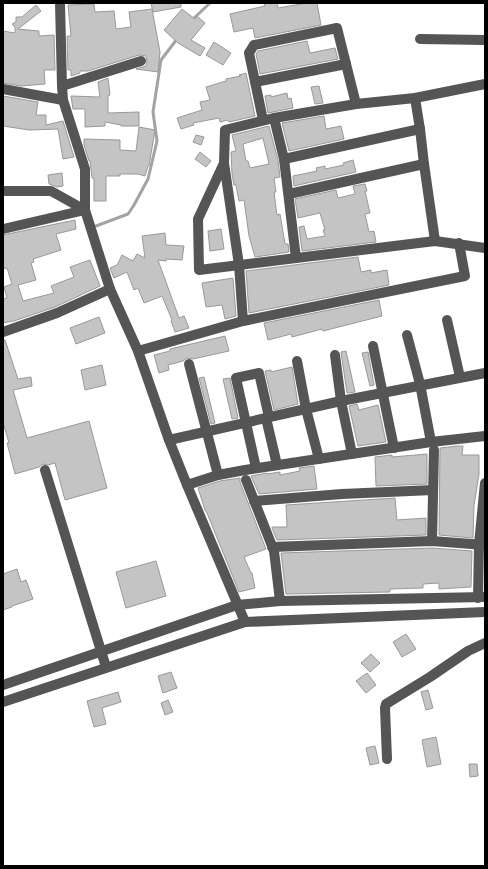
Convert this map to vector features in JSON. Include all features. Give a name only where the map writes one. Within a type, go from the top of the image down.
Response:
[{"type":"street","points":[[60,3],[63,100],[85,169],[85,210],[110,289],[138,351],[169,440],[245,622]]},
{"type":"street","points":[[263,120],[249,53],[254,45],[337,28],[356,104]]},
{"type":"street","points":[[420,39],[485,40]]},
{"type":"street","points":[[62,86],[141,61]]},
{"type":"street","points":[[255,82],[346,64]]},
{"type":"street","points":[[243,321],[239,265],[224,163],[225,130],[274,118],[356,104],[416,98],[485,84]]},
{"type":"street","points":[[3,89],[63,100]]},
{"type":"street","points":[[416,98],[435,241]]},
{"type":"street","points":[[274,118],[284,159],[296,258]]},
{"type":"street","points":[[284,159],[420,130]]},
{"type":"street","points":[[224,163],[198,219],[199,270],[435,241],[459,243],[485,248]]},
{"type":"street","points":[[289,194],[424,164]]},
{"type":"street","points":[[3,191],[52,191],[85,210]]},
{"type":"street","points":[[3,229],[85,210]]},
{"type":"street","points":[[138,351],[243,321],[465,276],[459,243]]},
{"type":"street","points":[[3,332],[57,313],[110,289]]},
{"type":"street","points":[[447,320],[460,377]]},
{"type":"street","points":[[408,335],[420,384],[432,446],[432,541]]},
{"type":"street","points":[[373,346],[394,448]]},
{"type":"street","points":[[335,355],[341,400],[352,454]]},
{"type":"street","points":[[297,361],[306,409],[319,459]]},
{"type":"street","points":[[190,364],[218,475]]},
{"type":"street","points":[[256,468],[236,378],[259,373],[277,465]]},
{"type":"street","points":[[169,440],[341,400],[485,373]]},
{"type":"street","points":[[187,485],[218,475],[256,468],[394,448],[432,446],[485,436]]},
{"type":"street","points":[[45,470],[106,667]]},
{"type":"street","points":[[246,480],[275,556],[280,601]]},
{"type":"street","points":[[3,685],[237,605],[280,601],[482,598],[482,544],[485,483]]},
{"type":"street","points":[[254,501],[342,494],[433,490]]},
{"type":"street","points":[[272,547],[432,541],[482,544]]},
{"type":"street","points":[[3,702],[245,622],[485,612]]},
{"type":"street","points":[[387,759],[386,704],[468,651],[485,643]]},
{"type":"building","points":[[151,3],[181,3],[181,7],[153,12]]},
{"type":"building","points":[[264,3],[277,3],[278,8],[307,3],[317,3],[321,25],[255,38],[253,28],[234,32],[230,14],[265,6]]},
{"type":"building","points":[[94,4],[95,12],[114,11],[116,29],[131,27],[129,12],[152,9],[160,52],[158,72],[136,69],[146,66],[147,62],[146,56],[139,55],[88,71],[80,71],[80,73],[71,76],[71,70],[68,70],[67,36],[71,36],[68,5]]},
{"type":"building","points":[[36,5],[41,11],[18,29],[39,31],[39,36],[54,35],[55,70],[44,70],[45,84],[21,86],[3,83],[3,31],[15,33],[15,27],[12,24],[16,22],[16,17],[22,17]]},
{"type":"building","points":[[182,9],[195,19],[197,16],[205,23],[191,40],[205,48],[200,56],[178,43],[164,30]]},
{"type":"building","points":[[307,41],[310,53],[335,48],[338,59],[260,74],[256,54],[258,51]]},
{"type":"building","points":[[214,42],[231,53],[223,65],[206,55]]},
{"type":"building","points":[[246,73],[255,116],[229,122],[228,120],[220,122],[219,118],[193,123],[194,125],[181,129],[177,118],[202,110],[200,102],[210,100],[206,87]]},
{"type":"building","points":[[108,78],[110,95],[108,96],[108,113],[139,112],[139,126],[121,126],[105,122],[105,126],[85,127],[85,109],[73,109],[71,96],[100,97],[98,82]]},
{"type":"building","points":[[319,86],[323,103],[315,104],[311,87]]},
{"type":"building","points":[[287,93],[288,99],[291,98],[293,108],[268,113],[265,96],[271,95],[271,97]]},
{"type":"building","points":[[3,96],[38,102],[36,115],[46,115],[46,125],[63,121],[74,157],[63,159],[58,129],[29,130],[3,126]]},
{"type":"building","points":[[324,116],[326,129],[341,126],[344,139],[289,151],[282,123]]},
{"type":"building","points":[[269,126],[278,160],[280,177],[274,178],[277,215],[280,214],[285,244],[288,244],[289,252],[255,257],[249,236],[244,200],[239,201],[236,185],[234,185],[231,152],[236,151],[232,135]],"holes":[[[263,138],[269,164],[250,168],[248,161],[246,161],[243,144]]]},
{"type":"building","points":[[139,127],[155,130],[149,166],[145,176],[138,174],[120,174],[120,176],[106,176],[106,201],[94,201],[94,178],[92,178],[90,161],[84,145],[84,139],[120,140],[120,150],[136,151]]},
{"type":"building","points":[[196,135],[204,137],[201,145],[193,142]]},
{"type":"building","points":[[200,152],[211,161],[206,167],[195,159]]},
{"type":"building","points":[[353,160],[356,172],[294,186],[293,176],[317,171],[316,168],[325,166],[325,169],[344,165],[343,163]]},
{"type":"building","points":[[62,173],[63,186],[57,187],[49,184],[48,175]]},
{"type":"building","points":[[365,184],[370,213],[365,214],[369,232],[374,231],[376,242],[302,251],[299,227],[304,226],[307,239],[325,236],[323,230],[325,230],[320,213],[298,218],[295,199],[336,190],[338,198],[355,194],[353,186]]},
{"type":"building","points":[[75,220],[76,229],[56,234],[61,250],[33,259],[34,262],[31,263],[36,280],[18,285],[23,301],[54,293],[51,286],[74,277],[70,267],[90,260],[100,286],[55,307],[14,321],[3,323],[3,299],[7,298],[4,287],[12,284],[7,268],[3,269],[3,235]]},
{"type":"building","points":[[221,229],[224,249],[210,251],[208,231]]},
{"type":"building","points":[[165,233],[166,245],[184,246],[182,260],[158,260],[179,318],[184,316],[189,328],[175,332],[171,321],[172,320],[162,296],[144,303],[138,288],[134,290],[127,272],[114,278],[110,268],[117,265],[122,255],[133,261],[137,254],[145,258],[142,236]]},
{"type":"building","points":[[358,257],[361,272],[371,270],[371,273],[387,270],[389,285],[249,313],[246,271]]},
{"type":"building","points":[[233,278],[236,316],[225,319],[222,305],[206,307],[202,283]]},
{"type":"building","points":[[379,300],[382,316],[323,331],[322,329],[292,337],[291,334],[268,340],[264,323]]},
{"type":"building","points":[[99,317],[105,333],[76,344],[70,328]]},
{"type":"building","points":[[225,336],[229,351],[193,359],[187,358],[183,361],[168,365],[169,370],[159,373],[154,355],[170,351],[170,349]]},
{"type":"building","points":[[3,340],[5,340],[18,379],[31,377],[32,386],[13,390],[27,438],[89,421],[107,488],[65,500],[55,463],[48,465],[43,464],[39,467],[15,474],[3,422]]},
{"type":"building","points":[[346,351],[355,392],[347,393],[341,352]]},
{"type":"building","points":[[368,352],[374,385],[370,386],[362,353]]},
{"type":"building","points":[[102,365],[106,385],[85,390],[81,370]]},
{"type":"building","points":[[292,367],[298,404],[274,410],[265,371],[271,370],[271,372]]},
{"type":"building","points":[[204,377],[215,423],[211,424],[199,378]]},
{"type":"building","points":[[230,378],[238,418],[232,419],[223,379]]},
{"type":"building","points":[[357,404],[359,410],[378,405],[386,442],[358,446],[349,406]]},
{"type":"building","points":[[463,446],[462,455],[479,455],[479,474],[474,505],[473,538],[439,535],[440,448]]},
{"type":"building","points":[[427,454],[427,484],[376,486],[375,457]]},
{"type":"building","points":[[314,466],[317,489],[259,494],[251,476],[280,472],[280,475],[300,471],[299,468]]},
{"type":"building","points":[[240,478],[240,482],[266,549],[244,557],[252,573],[255,588],[239,592],[205,510],[198,488],[220,481]]},
{"type":"building","points":[[395,498],[397,520],[426,518],[426,535],[277,540],[272,528],[287,527],[286,505]]},
{"type":"building","points":[[432,548],[472,551],[471,587],[439,589],[439,583],[423,584],[423,588],[390,589],[390,592],[286,594],[281,553]]},
{"type":"building","points":[[156,561],[166,596],[126,608],[116,572]]},
{"type":"building","points":[[17,569],[21,582],[26,580],[33,599],[3,610],[3,574]]},
{"type":"building","points":[[406,634],[416,649],[402,657],[393,642]]},
{"type":"building","points":[[371,654],[380,663],[370,672],[361,663]]},
{"type":"building","points":[[171,672],[177,688],[163,693],[158,676]]},
{"type":"building","points":[[367,673],[376,685],[366,693],[356,681]]},
{"type":"building","points":[[428,690],[433,708],[426,710],[421,692]]},
{"type":"building","points":[[118,692],[121,702],[102,708],[106,724],[94,727],[87,701]]},
{"type":"building","points":[[168,700],[173,712],[165,715],[161,703]]},
{"type":"building","points":[[436,737],[441,764],[427,767],[422,740]]},
{"type":"building","points":[[375,746],[379,763],[370,765],[366,748]]},
{"type":"building","points":[[469,764],[477,764],[478,776],[470,777]]},
{"type":"waterway","points":[[192,20],[210,3]]},
{"type":"waterway","points":[[96,226],[128,214],[148,179],[157,141],[153,112],[161,60],[177,39]]}]
